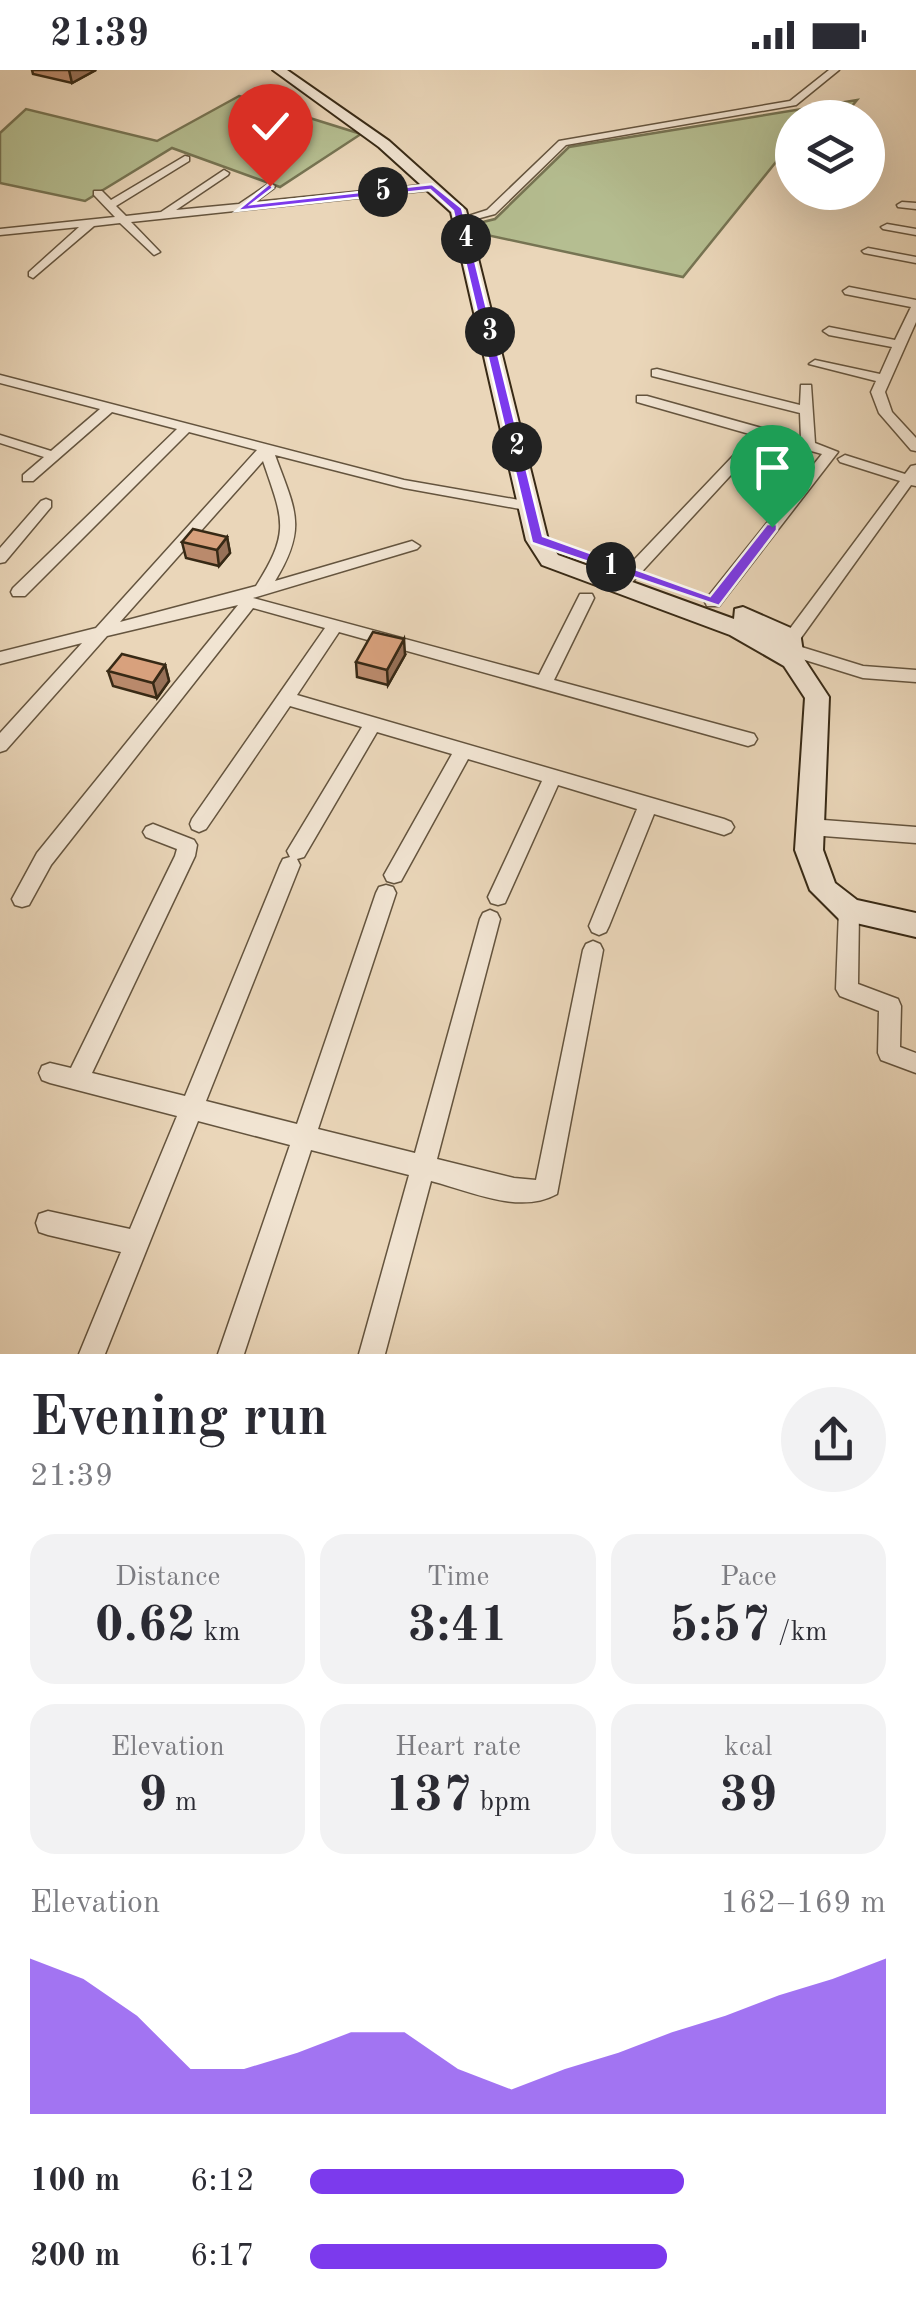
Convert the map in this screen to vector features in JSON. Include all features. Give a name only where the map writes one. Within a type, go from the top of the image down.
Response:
[{"type":"main road","points":[[279,70],[384,144],[460,217],[537,540],[558,543],[624,580],[793,650]]},
{"type":"main road","points":[[624,580],[713,602],[793,650],[816,697],[809,850],[824,890],[848,910],[916,925]]},
{"type":"street","points":[[460,217],[481,208],[555,140],[786,99],[823,70]]},
{"type":"street","points":[[460,217],[491,212],[563,143],[793,102],[835,70]]},
{"type":"street","points":[[110,205],[186,160]]},
{"type":"street","points":[[161,216],[224,173]]},
{"type":"street","points":[[240,208],[270,186]]},
{"type":"street","points":[[0,232],[432,187]]},
{"type":"street","points":[[98,193],[154,252]]},
{"type":"street","points":[[902,204],[916,206]]},
{"type":"street","points":[[33,274],[91,223]]},
{"type":"street","points":[[887,226],[916,232]]},
{"type":"street","points":[[0,243],[14,231]]},
{"type":"street","points":[[868,251],[916,260]]},
{"type":"street","points":[[849,291],[916,306],[878,392],[881,405],[916,447]]},
{"type":"street","points":[[830,331],[899,346]]},
{"type":"street","points":[[814,364],[884,379]]},
{"type":"street","points":[[657,373],[807,412]]},
{"type":"street","points":[[0,379],[404,484],[531,506]]},
{"type":"street","points":[[806,388],[808,446]]},
{"type":"street","points":[[642,399],[831,452],[713,602]]},
{"type":"street","points":[[28,478],[110,408]]},
{"type":"street","points":[[19,592],[186,428]]},
{"type":"street","points":[[624,580],[762,433]]},
{"type":"street","points":[[0,440],[54,456]]},
{"type":"street","points":[[22,899],[44,859],[248,596],[284,556],[293,531],[266,449]]},
{"type":"street","points":[[0,745],[266,449]]},
{"type":"street","points":[[845,460],[914,477],[793,650],[863,672],[916,676]]},
{"type":"street","points":[[0,558],[46,504]]},
{"type":"street","points":[[0,658],[248,596],[412,546]]},
{"type":"street","points":[[248,596],[335,626],[748,739]]},
{"type":"street","points":[[543,684],[586,598]]},
{"type":"street","points":[[199,824],[335,626]]},
{"type":"street","points":[[285,698],[724,827]]},
{"type":"street","points":[[92,1354],[294,858],[373,724]]},
{"type":"street","points":[[231,1354],[390,884],[463,751]]},
{"type":"street","points":[[372,1354],[494,908],[553,777]]},
{"type":"street","points":[[599,926],[648,805]]},
{"type":"street","points":[[810,827],[916,835]]},
{"type":"street","points":[[77,1080],[185,856],[187,845],[153,832]]},
{"type":"street","points":[[848,910],[847,989],[890,1006],[889,1053],[916,1063]]},
{"type":"street","points":[[50,1073],[526,1192],[549,1186],[593,950]]},
{"type":"street","points":[[48,1223],[136,1244]]},
{"type":"green space","points":[[239,96],[361,134],[280,187],[172,148],[85,201],[0,183],[0,133],[26,109],[157,141]]},
{"type":"green space","points":[[775,113],[775,163],[683,277],[482,234],[479,223],[495,219],[569,147]]},
{"type":"building","points":[[193,529],[227,537],[217,550],[182,542]]},
{"type":"building","points":[[373,632],[404,639],[387,670],[356,662]]},
{"type":"building","points":[[122,654],[165,665],[153,683],[108,671]]},
{"type":"route","points":[[270,186],[240,208],[432,187],[458,210],[489,326],[537,540],[558,543],[576,555],[713,602],[772,527]]}]
